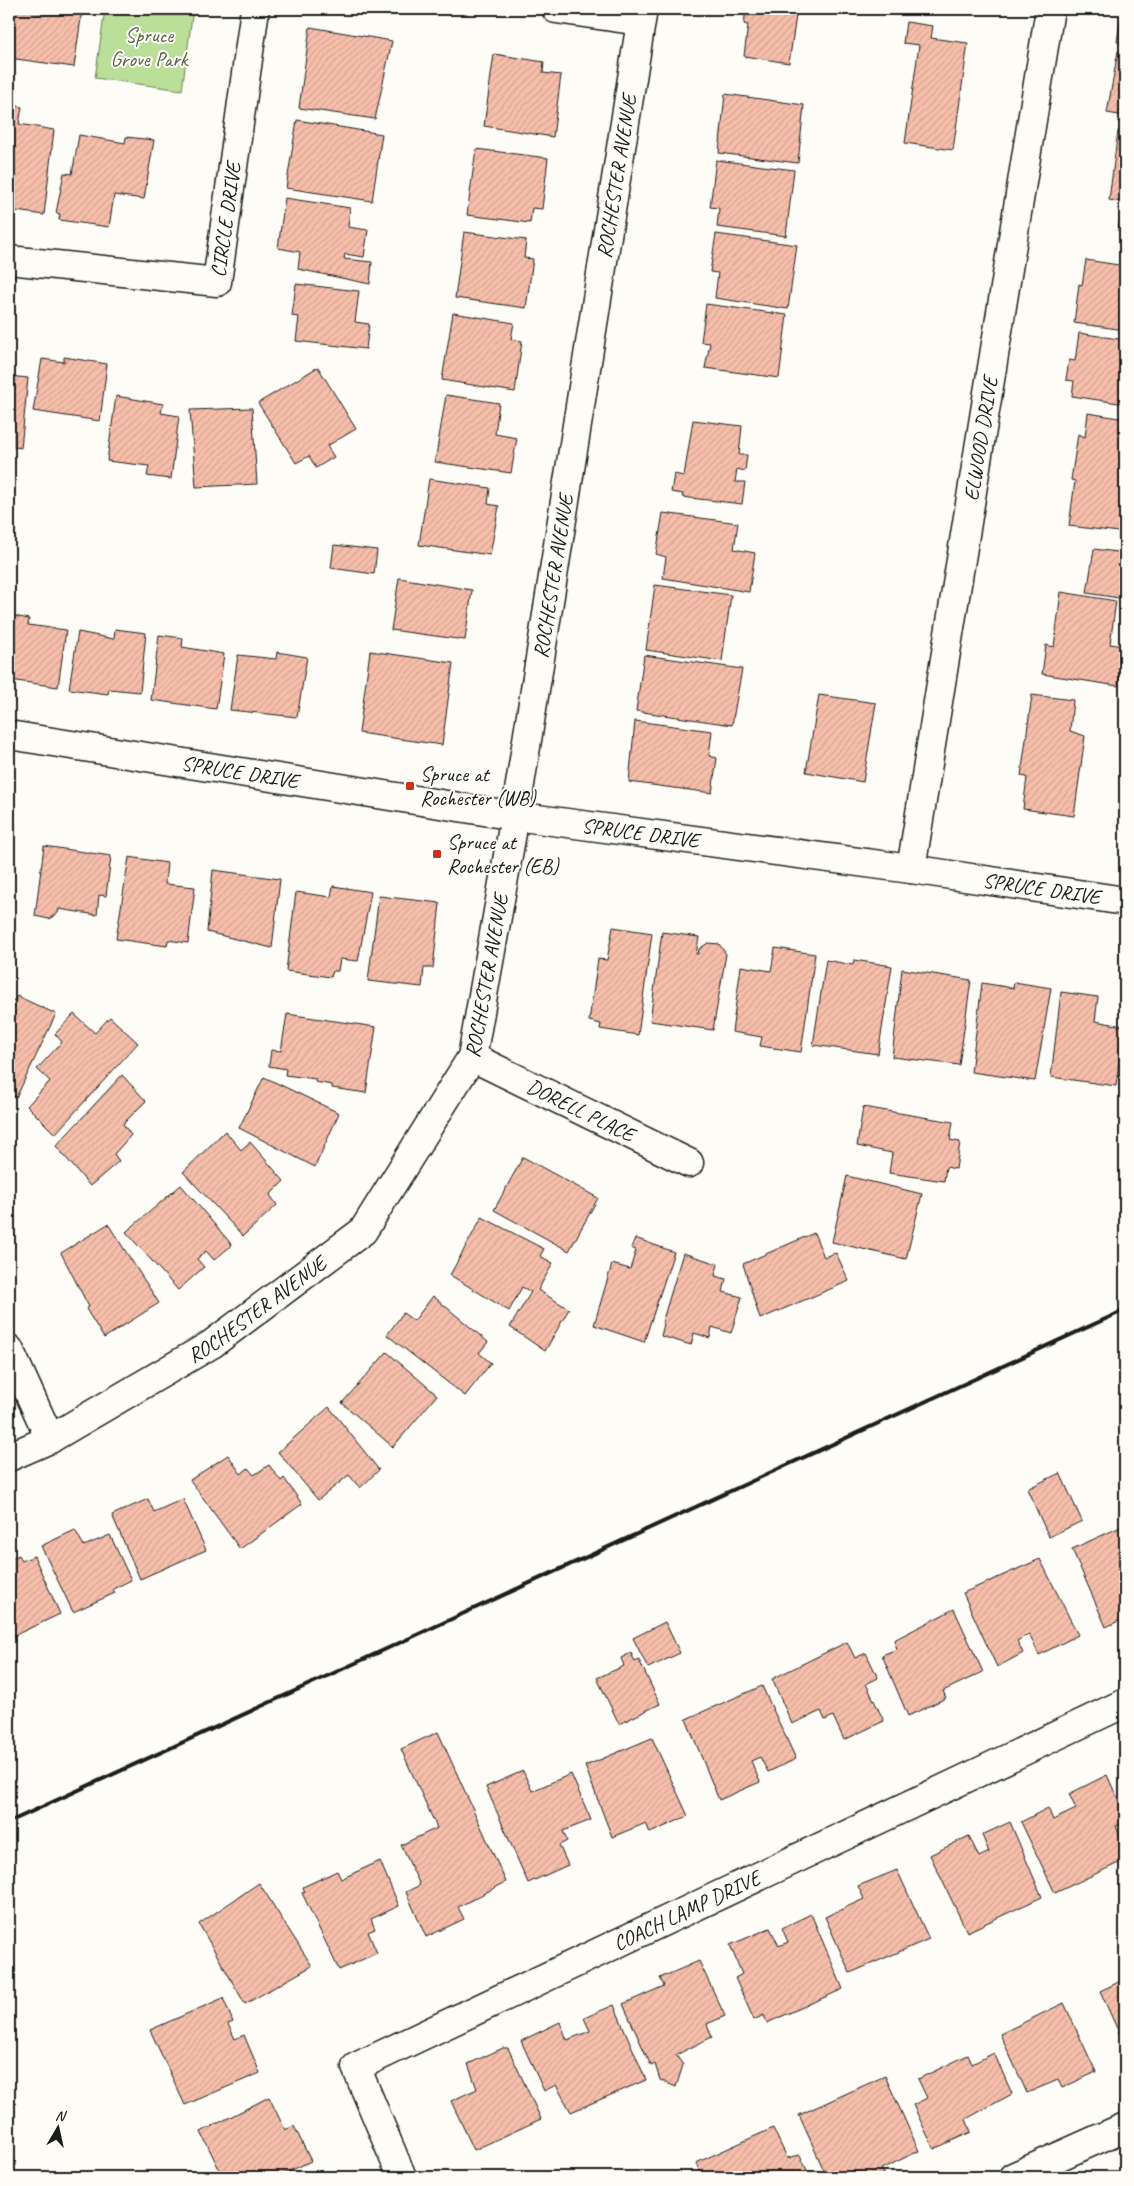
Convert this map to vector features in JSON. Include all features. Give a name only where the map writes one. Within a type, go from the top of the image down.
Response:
[{"type":"street","name":"CIRCLE DRIVE","points":[[9,260],[217,282],[255,9]]},
{"type":"street","points":[[556,9],[642,15]]},
{"type":"street","name":"ELWOOD DRIVE","points":[[911,869],[1050,9]]},
{"type":"street","name":"ROCHESTER AVENUE","points":[[9,1457],[50,1439],[212,1344],[363,1231],[472,1058],[515,816],[642,15]]},
{"type":"street","name":"SPRUCE DRIVE","points":[[9,735],[515,816],[911,869],[1125,901]]},
{"type":"street","name":"DORELL PLACE","points":[[472,1058],[690,1163]]},
{"type":"street","points":[[9,1349],[50,1439]]},
{"type":"street","name":"COACH LAMP DRIVE","points":[[402,2177],[356,2067],[1125,1703]]},
{"type":"street","points":[[1013,2177],[1125,2126]]},
{"type":"green space","name":"Spruce Grove Park","points":[[105,9],[193,9],[182,90],[95,78]]},
{"type":"building","points":[[9,9],[70,9],[82,11],[74,67],[9,58]]},
{"type":"building","points":[[746,9],[797,9],[789,63],[744,56],[748,25],[744,24]]},
{"type":"building","points":[[1122,9],[1125,9],[1125,43],[1117,42]]},
{"type":"building","points":[[906,22],[933,26],[931,38],[968,43],[953,150],[905,143],[919,45],[903,43]]},
{"type":"building","points":[[310,27],[392,41],[375,119],[299,108]]},
{"type":"building","points":[[1118,51],[1125,52],[1125,116],[1107,113]]},
{"type":"building","points":[[494,54],[544,62],[543,73],[561,75],[553,137],[484,126]]},
{"type":"building","points":[[725,94],[804,105],[798,163],[719,153]]},
{"type":"building","points":[[9,104],[22,107],[19,124],[54,130],[44,215],[9,210]]},
{"type":"building","points":[[297,120],[382,134],[372,201],[286,188]]},
{"type":"building","points":[[1118,131],[1125,132],[1125,232],[1118,231],[1122,202],[1109,200]]},
{"type":"building","points":[[79,135],[125,143],[126,137],[154,140],[144,199],[114,195],[109,227],[59,220],[60,214],[56,213],[64,173],[72,174]]},
{"type":"building","points":[[476,149],[548,158],[542,209],[532,208],[530,223],[467,215]]},
{"type":"building","points":[[716,160],[794,170],[786,236],[717,227],[719,208],[710,207]]},
{"type":"building","points":[[285,198],[350,208],[348,227],[368,230],[364,257],[345,254],[344,259],[372,262],[370,284],[298,269],[300,252],[278,248]]},
{"type":"building","points":[[464,232],[526,240],[524,258],[533,259],[526,308],[455,298]]},
{"type":"building","points":[[716,234],[797,245],[788,309],[715,298],[718,273],[710,272]]},
{"type":"building","points":[[1086,260],[1125,266],[1125,330],[1074,323],[1079,284],[1082,285]]},
{"type":"building","points":[[296,284],[359,291],[355,322],[369,324],[366,349],[296,341],[299,317],[292,316]]},
{"type":"building","points":[[706,304],[787,315],[779,378],[705,368],[710,343],[701,342]]},
{"type":"building","points":[[453,313],[514,323],[511,339],[522,341],[515,392],[442,380]]},
{"type":"building","points":[[1079,333],[1125,340],[1125,404],[1072,396],[1074,381],[1066,380],[1069,360],[1075,361]]},
{"type":"building","points":[[64,357],[107,364],[100,421],[33,411],[42,359],[64,362]]},
{"type":"building","points":[[318,367],[356,429],[327,446],[334,457],[316,468],[309,456],[296,463],[258,403]]},
{"type":"building","points":[[9,376],[28,378],[21,448],[9,446]]},
{"type":"building","points":[[446,395],[499,403],[495,434],[517,438],[511,473],[435,462]]},
{"type":"building","points":[[116,396],[163,404],[161,413],[179,416],[171,479],[147,476],[149,466],[107,461]]},
{"type":"building","points":[[252,408],[257,484],[196,487],[190,410]]},
{"type":"building","points":[[1088,413],[1125,419],[1125,490],[1119,532],[1069,526],[1075,481],[1071,480],[1078,434],[1085,437]]},
{"type":"building","points":[[693,420],[742,426],[739,455],[747,455],[745,471],[737,469],[735,482],[745,482],[742,504],[682,497],[683,494],[671,492],[674,474],[684,476]]},
{"type":"building","points":[[429,479],[490,488],[488,504],[499,506],[490,555],[419,545]]},
{"type":"building","points":[[663,513],[738,523],[734,549],[755,553],[749,592],[663,578],[666,557],[656,554]]},
{"type":"building","points":[[334,545],[377,550],[374,574],[331,568]]},
{"type":"building","points":[[1094,549],[1125,553],[1125,599],[1087,593]]},
{"type":"building","points":[[399,578],[472,590],[465,640],[391,630]]},
{"type":"building","points":[[655,585],[731,595],[722,661],[646,650]]},
{"type":"building","points":[[1061,592],[1116,601],[1110,644],[1124,646],[1118,686],[1042,674],[1046,645],[1054,647]]},
{"type":"building","points":[[9,615],[29,619],[28,625],[66,630],[58,687],[10,680]]},
{"type":"building","points":[[115,629],[146,633],[140,692],[109,689],[108,694],[69,689],[78,632],[114,639]]},
{"type":"building","points":[[159,635],[183,638],[182,647],[224,654],[216,709],[151,700]]},
{"type":"building","points":[[370,651],[453,663],[442,745],[359,733]]},
{"type":"building","points":[[277,652],[307,657],[297,717],[230,710],[238,655],[276,659]]},
{"type":"building","points":[[644,655],[742,669],[732,725],[636,711]]},
{"type":"building","points":[[819,695],[876,703],[863,782],[806,772]]},
{"type":"building","points":[[1032,695],[1073,700],[1070,731],[1085,736],[1074,816],[1023,809],[1027,777],[1021,776]]},
{"type":"building","points":[[635,721],[712,731],[709,756],[717,758],[712,793],[629,782]]},
{"type":"building","points":[[44,846],[111,856],[106,896],[99,895],[97,915],[59,909],[58,913],[49,919],[35,916]]},
{"type":"building","points":[[129,857],[167,863],[165,884],[195,887],[188,943],[168,940],[167,946],[116,939]]},
{"type":"building","points":[[213,870],[280,879],[272,948],[207,932]]},
{"type":"building","points":[[333,886],[371,892],[358,961],[340,959],[338,971],[333,971],[331,977],[286,971],[296,892],[331,897]]},
{"type":"building","points":[[379,896],[440,903],[433,968],[424,968],[422,987],[368,981]]},
{"type":"building","points":[[613,927],[652,933],[638,1035],[600,1029],[601,1024],[589,1021],[598,959],[607,960]]},
{"type":"building","points":[[662,932],[699,937],[696,954],[698,954],[699,949],[708,943],[719,944],[726,954],[713,1030],[650,1021]]},
{"type":"building","points":[[775,948],[815,954],[801,1052],[760,1046],[762,1037],[732,1032],[741,966],[771,971]]},
{"type":"building","points":[[826,960],[853,965],[854,960],[892,966],[878,1054],[813,1045]]},
{"type":"building","points":[[902,969],[971,980],[959,1065],[892,1057]]},
{"type":"building","points":[[1014,982],[1051,988],[1035,1081],[971,1072],[982,983],[1013,988]]},
{"type":"building","points":[[1061,992],[1098,997],[1095,1021],[1123,1026],[1116,1086],[1051,1077]]},
{"type":"building","points":[[17,996],[56,1014],[16,1098],[9,1094],[9,998],[15,1001]]},
{"type":"building","points":[[74,1014],[95,1033],[110,1017],[138,1043],[55,1134],[27,1106],[50,1081],[37,1069],[62,1042],[55,1034]]},
{"type":"building","points":[[287,1014],[376,1027],[366,1093],[332,1088],[332,1085],[315,1082],[316,1079],[285,1075],[286,1069],[269,1066],[271,1050],[281,1051]]},
{"type":"building","points":[[122,1075],[146,1101],[123,1124],[131,1135],[114,1154],[119,1161],[90,1186],[56,1146]]},
{"type":"building","points":[[264,1077],[339,1113],[315,1167],[239,1128]]},
{"type":"building","points":[[863,1107],[953,1122],[950,1140],[960,1142],[956,1169],[946,1167],[944,1181],[889,1173],[892,1153],[857,1146]]},
{"type":"building","points":[[225,1131],[241,1150],[250,1142],[284,1181],[270,1195],[277,1205],[243,1236],[183,1172]]},
{"type":"building","points":[[523,1157],[598,1198],[569,1251],[494,1210]]},
{"type":"building","points":[[847,1176],[922,1194],[906,1259],[832,1242]]},
{"type":"building","points":[[181,1185],[232,1245],[214,1260],[206,1251],[197,1259],[204,1267],[178,1290],[126,1232]]},
{"type":"building","points":[[482,1217],[544,1249],[540,1256],[553,1263],[538,1290],[569,1309],[545,1351],[510,1327],[531,1292],[522,1287],[509,1311],[450,1275]]},
{"type":"building","points":[[108,1224],[159,1303],[104,1338],[86,1309],[89,1307],[61,1253]]},
{"type":"building","points":[[814,1233],[824,1257],[836,1253],[849,1281],[760,1319],[743,1264]]},
{"type":"building","points":[[635,1238],[674,1252],[644,1342],[594,1325],[612,1264],[630,1269],[636,1250],[631,1248]]},
{"type":"building","points":[[683,1253],[718,1264],[715,1276],[726,1279],[723,1292],[742,1297],[731,1333],[712,1327],[710,1338],[694,1333],[691,1345],[661,1336],[664,1324],[662,1323]]},
{"type":"building","points":[[433,1296],[488,1342],[479,1353],[491,1363],[465,1396],[387,1335],[403,1313],[414,1321]]},
{"type":"building","points":[[387,1352],[437,1395],[393,1447],[342,1403]]},
{"type":"building","points":[[329,1407],[379,1470],[360,1488],[349,1475],[318,1500],[278,1452]]},
{"type":"building","points":[[228,1455],[241,1474],[248,1468],[254,1475],[269,1465],[281,1481],[284,1478],[302,1504],[240,1549],[190,1480]]},
{"type":"building","points":[[1060,1473],[1082,1521],[1049,1537],[1027,1489]]},
{"type":"building","points":[[148,1499],[154,1512],[183,1499],[206,1550],[140,1579],[112,1515]]},
{"type":"building","points":[[1125,1525],[1125,1618],[1106,1627],[1072,1549]]},
{"type":"building","points":[[75,1530],[84,1546],[110,1535],[131,1580],[113,1589],[115,1593],[73,1612],[41,1546]]},
{"type":"building","points":[[19,1555],[22,1561],[34,1556],[60,1614],[9,1638],[9,1559]]},
{"type":"building","points":[[1040,1559],[1078,1635],[1039,1655],[1029,1634],[1017,1641],[1023,1653],[997,1667],[963,1593]]},
{"type":"building","points":[[954,1609],[983,1672],[943,1691],[946,1698],[908,1716],[882,1655],[897,1649],[894,1640]]},
{"type":"building","points":[[665,1622],[680,1653],[648,1668],[633,1638]]},
{"type":"building","points":[[847,1642],[855,1658],[866,1653],[878,1678],[866,1684],[884,1721],[844,1740],[833,1716],[825,1720],[821,1711],[792,1724],[772,1679]]},
{"type":"building","points":[[631,1653],[635,1662],[639,1660],[660,1704],[619,1724],[597,1678],[624,1666],[621,1658]]},
{"type":"building","points":[[762,1686],[796,1759],[768,1772],[760,1757],[751,1761],[760,1782],[719,1800],[686,1719]]},
{"type":"building","points":[[438,1732],[506,1882],[458,1907],[464,1919],[426,1937],[406,1892],[420,1885],[401,1845],[437,1828],[401,1749]]},
{"type":"building","points":[[652,1738],[688,1816],[650,1833],[646,1823],[612,1837],[585,1766]]},
{"type":"building","points":[[523,1771],[532,1791],[571,1774],[591,1820],[563,1831],[567,1841],[559,1845],[568,1865],[528,1883],[486,1787]]},
{"type":"building","points":[[1107,1775],[1125,1815],[1125,1822],[1116,1826],[1125,1848],[1125,1860],[1055,1893],[1021,1822],[1048,1808],[1053,1820],[1076,1809],[1069,1794]]},
{"type":"building","points":[[1010,1822],[1042,1897],[967,1932],[930,1855],[969,1836],[979,1857],[989,1852],[982,1835]]},
{"type":"building","points":[[380,1861],[399,1906],[371,1919],[375,1929],[368,1932],[377,1953],[339,1970],[302,1893],[305,1892],[303,1887],[337,1871],[341,1879]]},
{"type":"building","points":[[897,1870],[929,1939],[850,1973],[825,1917],[864,1899],[858,1886]]},
{"type":"building","points":[[259,1883],[312,1966],[245,2004],[199,1924]]},
{"type":"building","points":[[811,1914],[843,1989],[767,2023],[764,2015],[754,2020],[735,1978],[742,1974],[730,1945],[770,1928],[779,1946],[788,1942],[782,1928]]},
{"type":"building","points":[[699,1961],[725,2016],[707,2024],[712,2037],[676,2055],[683,2065],[676,2087],[660,2080],[655,2064],[651,2066],[623,2004],[664,1986],[660,1978]]},
{"type":"building","points":[[1125,1979],[1125,2046],[1100,1991]]},
{"type":"building","points":[[223,1998],[233,2022],[228,2024],[235,2039],[244,2035],[260,2073],[185,2105],[150,2030]]},
{"type":"building","points":[[1064,2003],[1096,2072],[1062,2088],[1058,2080],[1027,2093],[1000,2034]]},
{"type":"building","points":[[614,2005],[646,2080],[571,2112],[556,2085],[544,2091],[521,2041],[560,2022],[567,2040],[590,2031],[584,2018]]},
{"type":"building","points":[[503,2048],[508,2048],[541,2119],[474,2150],[451,2101],[477,2089],[468,2064]]},
{"type":"building","points":[[994,2053],[1012,2094],[966,2119],[971,2132],[934,2149],[913,2105],[927,2098],[918,2079],[968,2055],[972,2064]]},
{"type":"building","points":[[885,2076],[919,2151],[881,2169],[884,2173],[876,2177],[827,2177],[799,2115]]},
{"type":"building","points":[[269,2097],[285,2130],[294,2126],[311,2161],[277,2177],[223,2177],[201,2132]]},
{"type":"building","points":[[773,2128],[787,2158],[800,2155],[810,2177],[702,2177],[696,2163]]},
{"type":"railway","points":[[9,1822],[1125,1310]]},
{"type":"place","name":"Spruce at Rochester (WB)","points":[[410,786]]},
{"type":"place","name":"Spruce at Rochester (EB)","points":[[437,854]]}]
